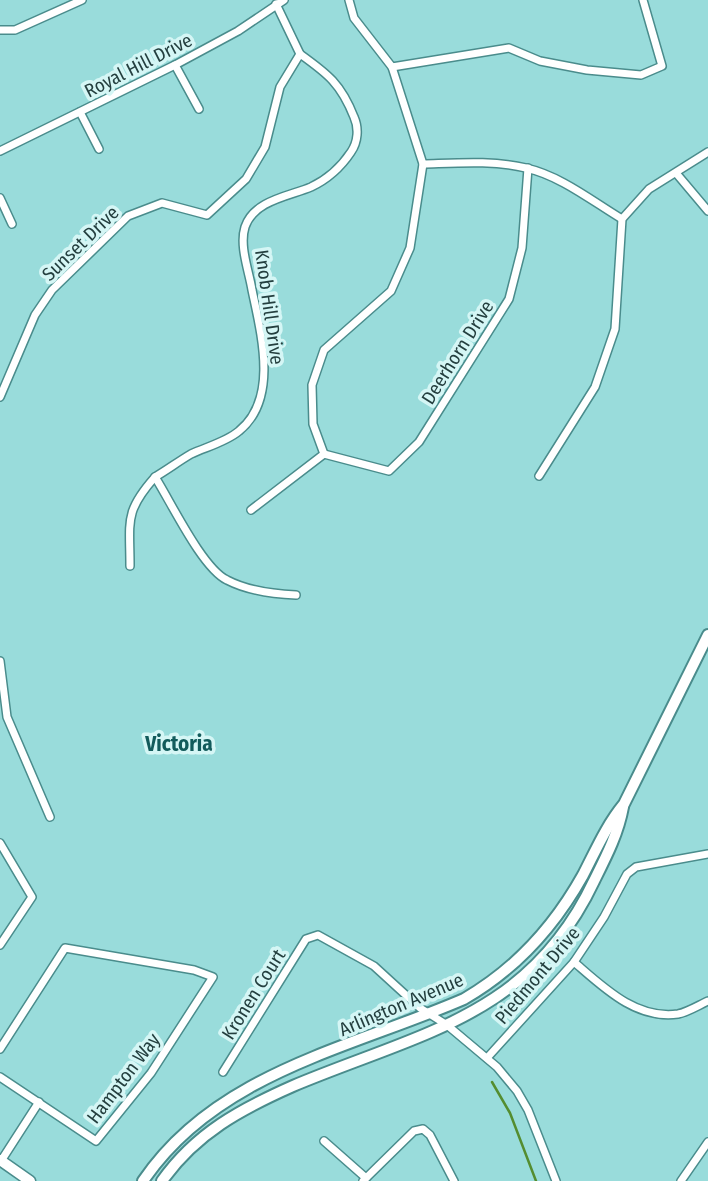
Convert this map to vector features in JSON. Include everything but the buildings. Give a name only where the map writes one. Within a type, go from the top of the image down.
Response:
[{"type":"main road","name":"Arlington Avenue","points":[[143,1181],[158,1160],[192,1124],[243,1089],[429,1014],[487,986],[526,954],[565,903],[608,824],[624,804],[708,635]]},
{"type":"main road","name":"Arlington Avenue","points":[[162,1181],[191,1145],[244,1107],[472,1014],[512,988],[559,942],[586,897],[620,826],[624,804]]},
{"type":"main road","points":[[1,1161],[30,1181]]},
{"type":"street","points":[[0,30],[15,30],[82,0]]},
{"type":"street","name":"Royal Hill Drive","points":[[0,150],[175,65],[238,31],[284,0]]},
{"type":"street","points":[[251,510],[324,454],[313,424],[312,385],[324,350],[391,291],[411,248],[423,164],[392,67],[354,18],[349,0]]},
{"type":"street","points":[[392,67],[509,48],[540,61],[641,75],[662,66],[643,0]]},
{"type":"street","points":[[276,4],[300,54]]},
{"type":"street","name":"Sunset Drive","points":[[0,397],[35,315],[52,290],[128,216],[162,203],[207,215],[246,179],[265,147],[280,87],[300,54]]},
{"type":"street","name":"Knob Hill Drive","points":[[155,477],[188,456],[239,432],[256,412],[264,383],[260,327],[244,248],[245,226],[261,208],[280,196],[313,186],[340,169],[355,146],[358,125],[347,99],[332,76],[300,54]]},
{"type":"street","points":[[175,65],[199,109]]},
{"type":"street","points":[[80,112],[99,149]]},
{"type":"street","points":[[539,476],[595,387],[615,329],[622,219],[649,189],[708,152]]},
{"type":"street","points":[[423,164],[484,162],[527,168],[560,181],[622,219]]},
{"type":"street","name":"Deerhorn Drive","points":[[324,454],[389,471],[419,442],[509,299],[522,248],[527,168]]},
{"type":"street","points":[[676,173],[708,211]]},
{"type":"street","points":[[0,198],[12,224]]},
{"type":"street","points":[[130,566],[134,501],[155,477],[204,560],[225,580],[267,594],[296,595]]},
{"type":"street","points":[[0,661],[7,717],[50,817]]},
{"type":"street","points":[[0,844],[32,897],[0,944]]},
{"type":"street","name":"Piedmont Drive","points":[[487,1058],[574,962],[604,917],[627,874],[636,867],[708,854]]},
{"type":"street","name":"Kronen Court","points":[[223,1072],[311,935],[318,935],[370,963],[429,1014]]},
{"type":"street","name":"Hampton Way","points":[[0,1049],[65,948],[214,977],[151,1073],[96,1141],[39,1102]]},
{"type":"street","points":[[574,962],[622,1001],[647,1012],[679,1014],[708,1001]]},
{"type":"street","points":[[429,1014],[447,1025],[487,1058],[517,1091],[528,1110],[556,1181]]},
{"type":"street","points":[[0,1077],[39,1102],[1,1161]]},
{"type":"street","points":[[324,1141],[364,1179],[414,1131],[423,1129],[430,1135],[454,1181]]},
{"type":"street","points":[[681,1181],[708,1142]]},
{"type":"waterway","points":[[492,1082],[510,1113],[536,1181]]},
{"type":"district","name":"Victoria","points":[[179,744]]}]
